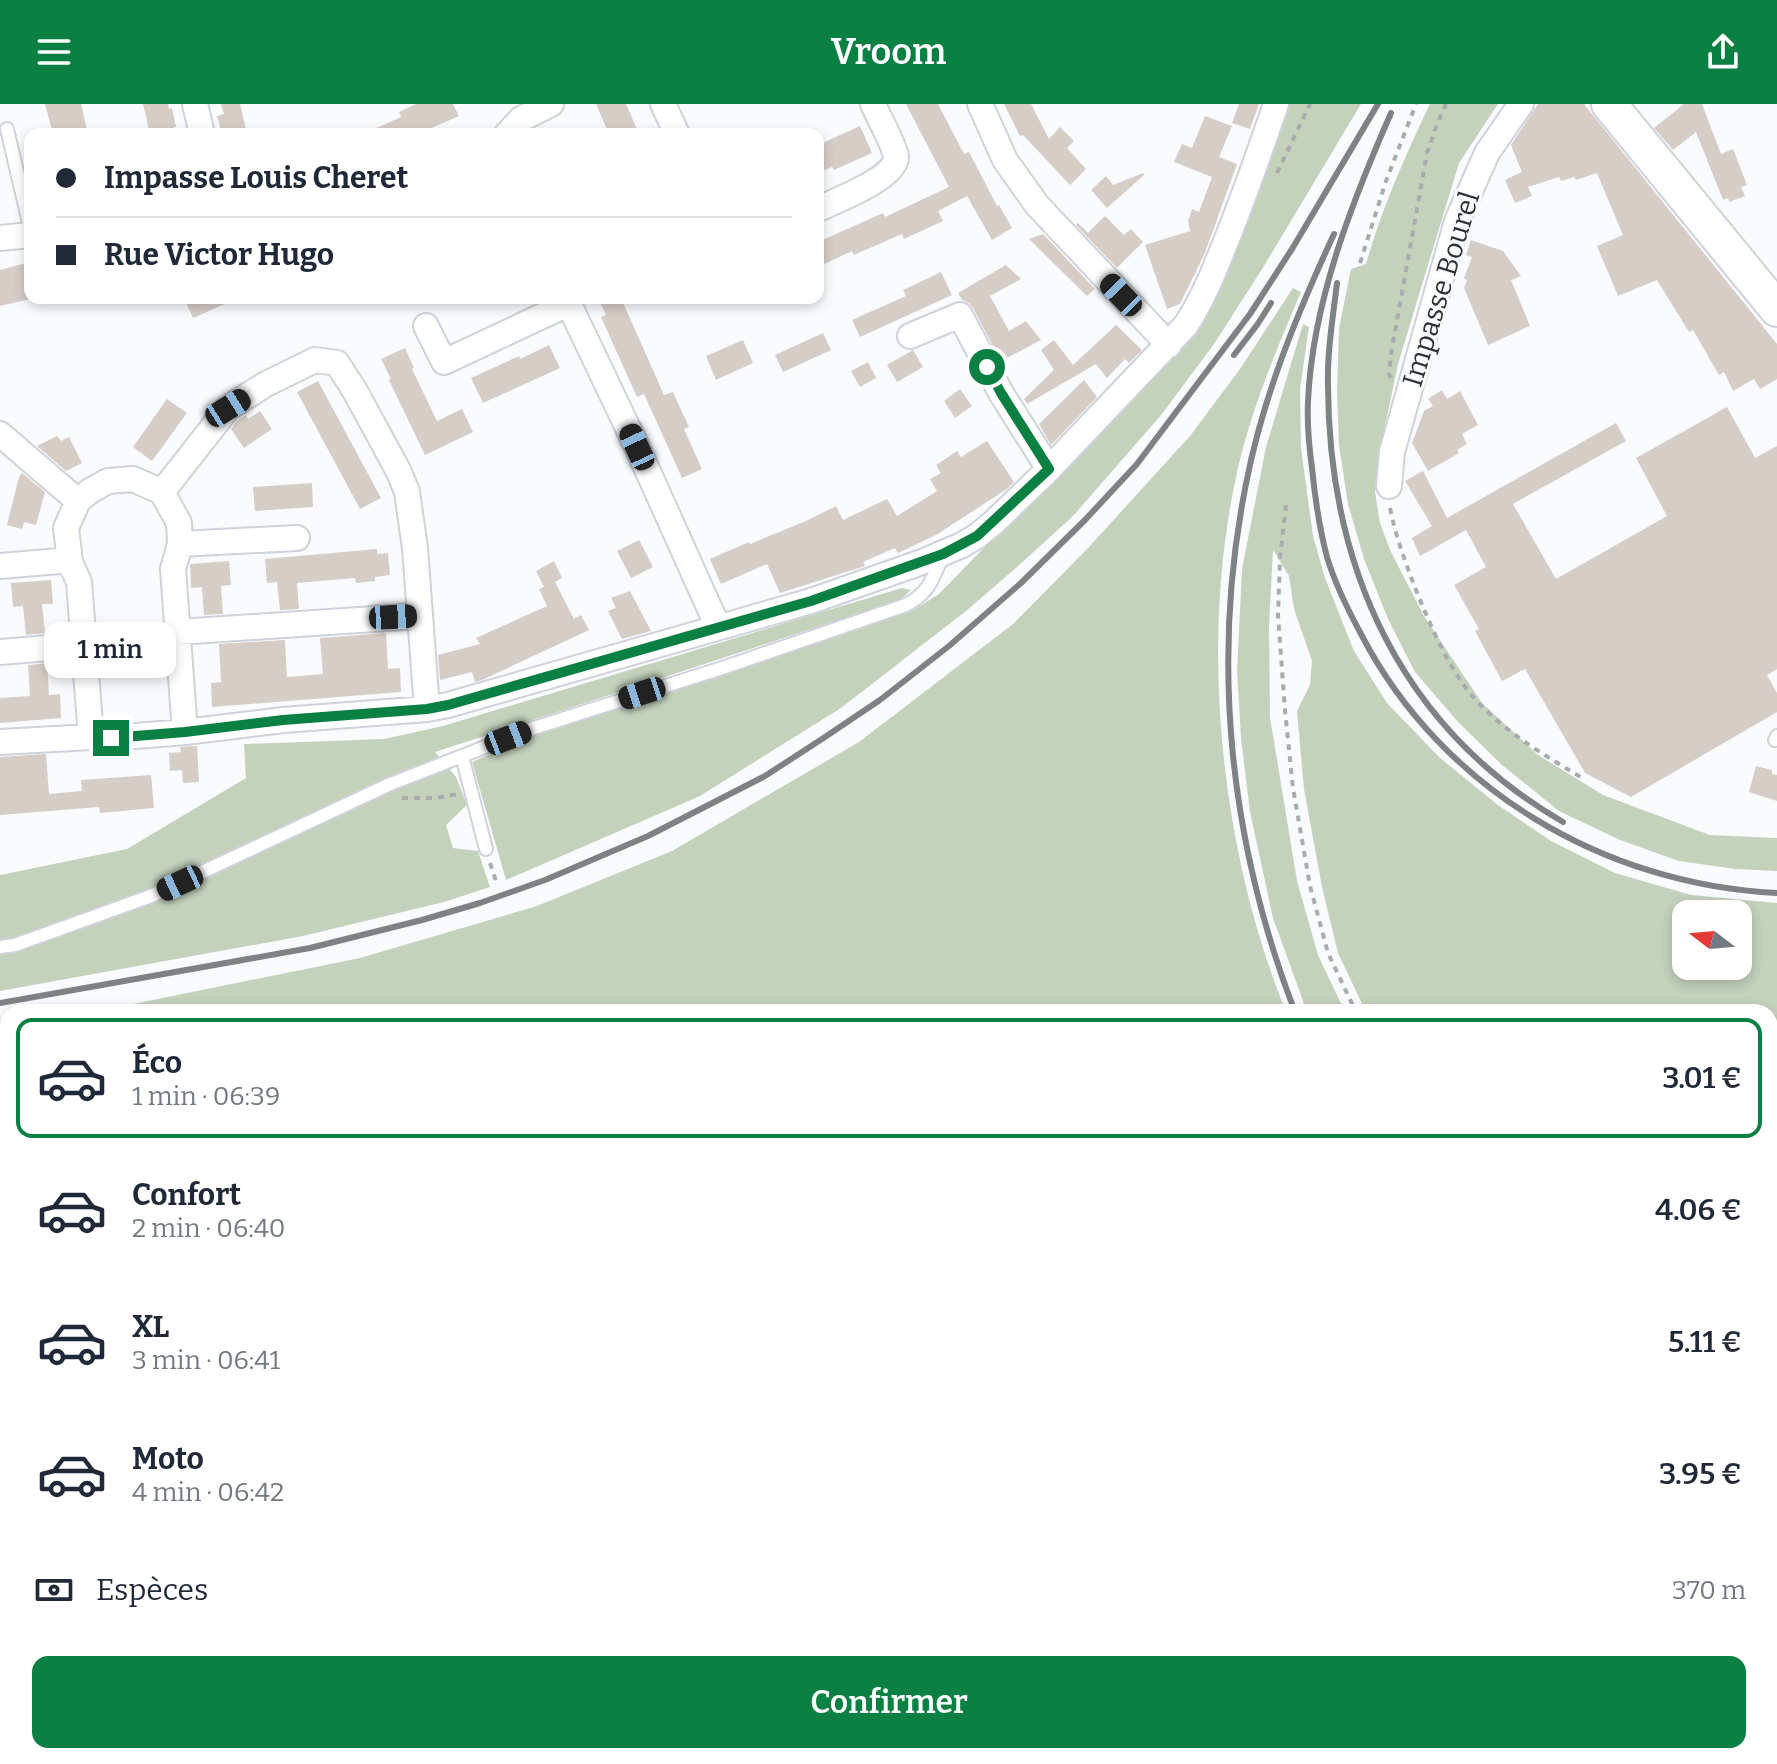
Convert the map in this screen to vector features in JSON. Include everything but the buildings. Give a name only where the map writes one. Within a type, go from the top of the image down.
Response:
[{"type":"street","points":[[195,104],[201,128]]},
{"type":"street","points":[[513,128],[521,119],[551,104]]},
{"type":"street","points":[[663,104],[674,128]]},
{"type":"street","points":[[824,206],[884,176],[893,167],[896,158],[894,149],[873,104]]},
{"type":"street","points":[[980,104],[1005,160],[1037,205],[1169,345]]},
{"type":"street","points":[[0,742],[185,732],[448,705],[811,601],[943,554],[977,536],[1049,469],[1169,345],[1196,310],[1239,209],[1276,104]]},
{"type":"street","name":"Impasse Bourel","points":[[1389,486],[1392,452],[1457,221],[1487,153],[1521,104]]},
{"type":"street","points":[[1609,104],[1777,309]]},
{"type":"street","points":[[0,238],[24,236]]},
{"type":"street","points":[[426,326],[444,362],[561,304]]},
{"type":"street","points":[[569,304],[718,627]]},
{"type":"street","points":[[910,336],[960,315],[1001,393],[1049,469]]},
{"type":"street","points":[[162,492],[228,408],[266,384],[315,360],[337,363],[399,472],[407,492],[415,548],[427,709]]},
{"type":"street","points":[[0,434],[78,501]]},
{"type":"street","points":[[91,737],[79,582],[70,562],[66,528],[78,501],[90,491],[108,481],[133,479],[162,492],[179,523],[180,544],[173,569],[185,732]]},
{"type":"street","points":[[180,544],[297,538]]},
{"type":"street","points":[[0,566],[70,562]]},
{"type":"street","points":[[178,632],[419,616]]},
{"type":"street","points":[[0,652],[84,645]]},
{"type":"lane","points":[[7,129],[24,201]]},
{"type":"lane","points":[[0,947],[15,945],[151,896],[388,785],[531,729],[906,605],[919,598],[929,587],[943,554]]},
{"type":"lane","points":[[462,756],[486,849]]},
{"type":"path","points":[[1360,263],[1386,181],[1416,104]]},
{"type":"path","points":[[1407,399],[1389,375],[1391,354],[1427,153],[1446,104]]},
{"type":"path","points":[[1389,486],[1395,533],[1409,572],[1438,643],[1463,683],[1490,715],[1582,778]]},
{"type":"path","points":[[1286,505],[1278,615],[1293,788],[1310,886],[1328,953],[1352,1004]]},
{"type":"path","points":[[353,801],[436,798],[470,789]]},
{"type":"path","points":[[486,849],[497,884]]},
{"type":"green space","points":[[1286,104],[1361,104],[1214,344],[1162,414],[1073,516],[966,611],[841,708],[700,796],[506,880],[472,762],[534,735],[915,609],[939,594],[1197,328]]},
{"type":"green space","points":[[1430,104],[1498,104],[1459,163],[1398,364],[1380,450],[1375,492],[1380,523],[1390,550],[1424,616],[1482,703],[1538,755],[1603,795],[1710,835],[1777,838],[1777,871],[1679,861],[1620,840],[1559,811],[1502,765],[1458,722],[1415,672],[1388,619],[1364,559],[1348,504],[1339,445],[1339,328],[1351,269],[1366,264],[1395,182]]},
{"type":"green space","points":[[1293,288],[1301,292],[1262,388],[1246,437],[1224,551],[1219,617],[1223,753],[1232,821],[1246,887],[1283,1004],[133,1004],[360,958],[537,906],[672,851],[859,742],[1013,624],[1089,547],[1190,436],[1240,369]]},
{"type":"green space","points":[[1303,324],[1309,327],[1300,389],[1301,448],[1313,536],[1325,578],[1354,651],[1387,703],[1440,758],[1498,805],[1551,841],[1615,873],[1691,895],[1745,900],[1672,900],[1672,980],[1752,980],[1752,901],[1777,903],[1777,1004],[1362,1004],[1338,953],[1322,887],[1304,789],[1297,711],[1310,685],[1312,661],[1294,609],[1289,576],[1273,550],[1269,627],[1270,717],[1297,881],[1318,955],[1341,1004],[1304,1004],[1273,918],[1250,812],[1237,671],[1242,569],[1266,447]]},
{"type":"green space","points":[[902,588],[911,590],[900,600],[435,752],[456,777],[467,805],[446,825],[453,848],[478,851],[490,887],[444,902],[303,936],[0,991],[0,875],[127,849],[246,778],[244,744],[384,739],[443,726]]},
{"type":"railway","points":[[0,1003],[310,948],[480,903],[545,880],[648,836],[765,776],[822,739],[880,700],[949,646],[1021,583],[1137,464],[1250,314],[1378,104]]},
{"type":"railway","points":[[1391,113],[1336,254],[1311,365],[1308,427],[1316,501],[1327,557],[1347,606],[1395,689],[1436,739],[1482,782],[1534,819],[1591,848],[1651,871],[1713,886],[1777,893]]},
{"type":"railway","points":[[1292,1004],[1255,883],[1241,818],[1233,752],[1229,618],[1235,551],[1253,451],[1294,325],[1334,234]]},
{"type":"railway","points":[[1337,283],[1328,373],[1332,453],[1342,518],[1360,580],[1385,637],[1418,691],[1458,740],[1506,784],[1563,822]]},
{"type":"railway","points":[[1234,355],[1271,303]]},
{"type":"route","points":[[111,738],[448,705],[811,601],[943,554],[977,536],[1049,469],[987,367]]}]
